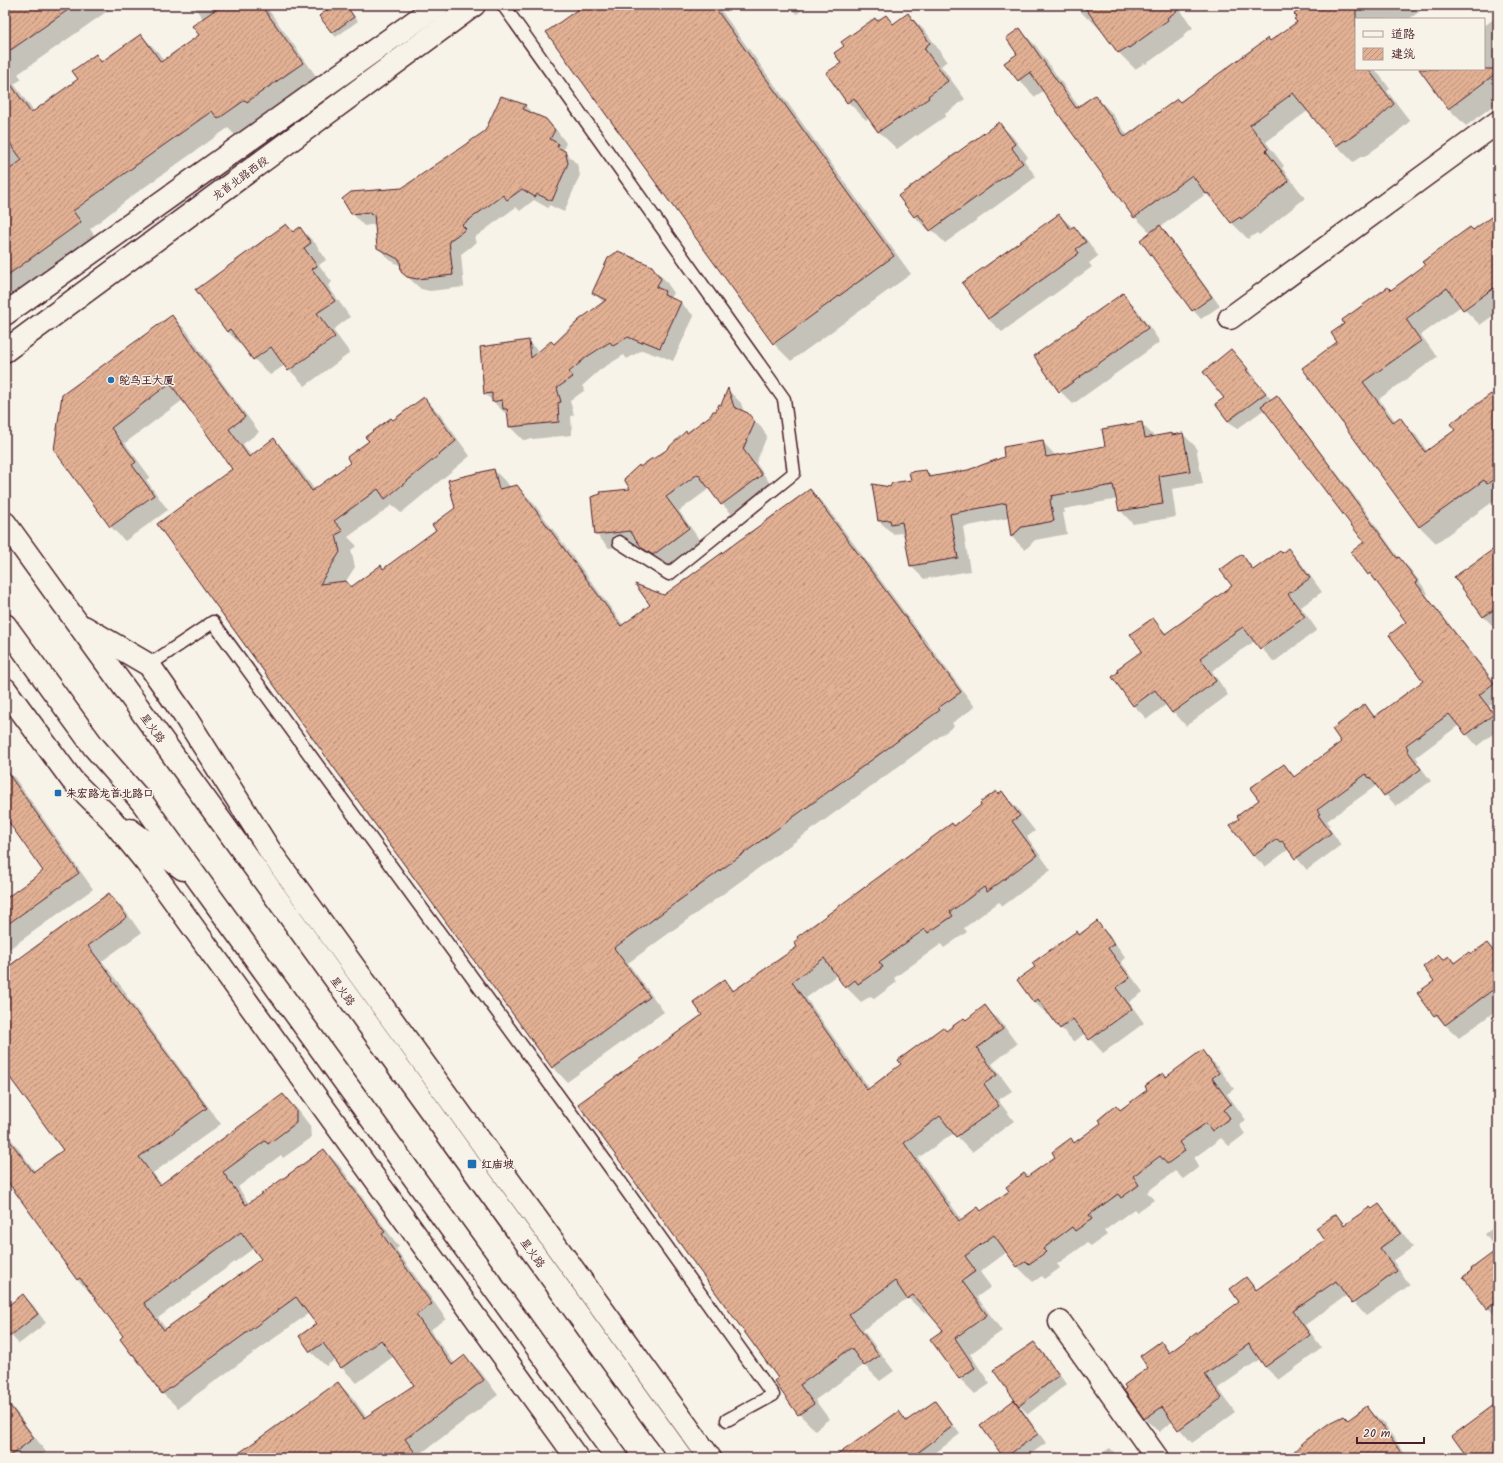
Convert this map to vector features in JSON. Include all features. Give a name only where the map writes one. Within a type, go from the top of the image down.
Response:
[{"type":"main road","points":[[5,314],[438,5]]},
{"type":"main road","name":"龙首北路西段","points":[[5,351],[474,5]]},
{"type":"main road","points":[[1230,318],[1498,122]]},
{"type":"main road","name":"星火路","points":[[5,523],[681,1456]]},
{"type":"main road","points":[[77,622],[149,665],[184,715],[272,854],[710,1458]]},
{"type":"main road","points":[[5,625],[94,747],[142,802],[200,881],[616,1458]]},
{"type":"main road","points":[[5,689],[69,775],[99,806],[146,862],[577,1458]]},
{"type":"main road","points":[[99,806],[200,881]]},
{"type":"main road","points":[[301,1076],[327,1057]]},
{"type":"main road","points":[[469,1309],[495,1290]]},
{"type":"main road","points":[[1060,1322],[1157,1458]]},
{"type":"lane","points":[[502,5],[784,399],[794,473],[669,574],[619,542]]},
{"type":"lane","points":[[149,665],[213,622],[571,1114],[773,1395],[727,1420]]},
{"type":"building","points":[[5,5],[75,5],[5,54]]},
{"type":"building","points":[[222,5],[261,5],[303,63],[247,102],[245,100],[218,119],[212,111],[157,150],[73,211],[81,222],[5,277],[5,173],[22,160],[5,136],[5,76],[31,113],[78,79],[72,71],[96,54],[101,62],[141,34],[161,62],[199,35],[192,26]]},
{"type":"building","points":[[334,5],[346,5],[354,17],[332,33],[319,16]]},
{"type":"building","points":[[584,5],[713,5],[894,256],[773,344],[546,32]]},
{"type":"building","points":[[1083,5],[1185,5],[1167,18],[1168,20],[1129,48],[1128,47],[1118,53]]},
{"type":"building","points":[[1307,5],[1356,5],[1355,70],[1369,70],[1394,104],[1377,119],[1346,141],[1345,140],[1336,146],[1293,93],[1250,125],[1268,149],[1266,151],[1289,181],[1241,219],[1240,217],[1231,223],[1192,175],[1134,218],[1062,119],[1030,72],[1018,81],[1004,63],[1017,54],[1006,38],[1020,28],[1076,108],[1095,95],[1125,137],[1177,99],[1180,102],[1268,38],[1270,41],[1297,22],[1294,19],[1297,17],[1294,14]]},
{"type":"building","points":[[908,13],[930,43],[924,48],[948,81],[928,96],[929,98],[878,132],[854,98],[847,103],[826,73],[841,63],[834,53],[844,46],[841,42],[875,18],[877,21],[886,15],[893,24]]},
{"type":"building","points":[[1498,69],[1498,72],[1448,109],[1420,70]]},
{"type":"building","points":[[501,96],[526,105],[523,109],[546,119],[555,130],[550,139],[559,144],[557,147],[565,151],[568,163],[552,201],[537,194],[535,197],[522,189],[507,200],[503,195],[462,225],[466,229],[449,241],[453,275],[417,279],[407,277],[401,272],[400,260],[377,248],[374,214],[371,215],[370,212],[351,214],[342,199],[351,192],[402,188],[485,131]]},
{"type":"building","points":[[999,122],[1015,144],[1011,147],[1023,163],[930,231],[918,214],[914,217],[898,196]]},
{"type":"building","points":[[1498,212],[1498,285],[1463,310],[1447,288],[1406,319],[1421,341],[1363,382],[1393,422],[1400,417],[1425,452],[1455,430],[1450,424],[1491,394],[1498,404],[1498,476],[1487,484],[1484,480],[1419,527],[1302,368],[1337,342],[1331,333],[1344,324],[1342,320],[1388,287],[1391,290],[1425,265],[1422,262],[1470,227],[1473,230]]},
{"type":"building","points":[[1059,214],[1070,229],[1074,226],[1086,242],[1076,249],[1079,253],[988,319],[962,283]]},
{"type":"building","points":[[286,224],[293,232],[300,227],[311,243],[304,248],[317,266],[312,269],[335,301],[317,313],[335,337],[288,371],[271,347],[253,360],[230,329],[227,332],[195,289]]},
{"type":"building","points":[[1160,225],[1212,297],[1192,311],[1140,240]]},
{"type":"building","points":[[618,251],[652,266],[661,279],[656,287],[665,291],[664,295],[681,302],[660,348],[628,337],[613,346],[610,342],[588,356],[569,372],[573,377],[557,388],[561,402],[558,403],[559,422],[509,427],[507,409],[503,409],[502,400],[492,402],[492,393],[484,394],[480,347],[529,340],[531,358],[551,341],[554,344],[579,320],[606,300],[592,293],[608,258]]},
{"type":"building","points":[[1123,293],[1148,328],[1059,392],[1034,356]]},
{"type":"building","points":[[172,315],[245,417],[229,429],[249,457],[274,438],[312,491],[350,463],[347,457],[369,441],[365,437],[391,418],[393,420],[424,397],[456,441],[385,499],[378,489],[334,521],[343,531],[336,535],[340,552],[320,584],[346,581],[351,587],[381,565],[383,569],[436,530],[432,525],[455,508],[448,480],[494,469],[499,489],[517,485],[621,626],[650,605],[635,584],[664,595],[810,489],[961,692],[938,708],[940,710],[614,948],[650,997],[552,1068],[157,524],[232,469],[170,383],[111,428],[136,462],[132,465],[154,495],[110,527],[54,450],[62,395]]},
{"type":"building","points":[[1231,349],[1248,369],[1246,370],[1266,393],[1228,421],[1215,404],[1224,398],[1203,372]]},
{"type":"building","points":[[728,388],[734,407],[748,413],[755,422],[743,449],[762,475],[721,505],[698,474],[666,497],[689,528],[653,555],[642,548],[630,531],[595,535],[591,497],[601,494],[600,492],[630,489],[624,479],[639,465],[640,467],[665,451],[686,431],[687,433],[711,415],[713,411],[716,411],[719,404],[721,405]]},
{"type":"building","points":[[1277,395],[1397,558],[1399,557],[1418,582],[1416,583],[1494,683],[1479,695],[1494,714],[1466,735],[1449,714],[1406,745],[1407,750],[1421,769],[1384,796],[1366,774],[1317,810],[1320,814],[1318,815],[1331,833],[1295,859],[1282,841],[1280,842],[1277,839],[1253,856],[1230,825],[1239,819],[1237,816],[1259,800],[1250,788],[1284,764],[1294,777],[1341,742],[1332,729],[1365,704],[1374,717],[1423,681],[1389,635],[1406,622],[1370,573],[1368,575],[1351,552],[1364,542],[1261,406]]},
{"type":"building","points":[[1142,422],[1145,438],[1172,433],[1172,435],[1183,433],[1190,471],[1159,476],[1163,504],[1119,511],[1113,485],[1051,496],[1052,499],[1050,500],[1054,521],[1022,527],[1011,537],[1006,503],[950,514],[958,558],[910,566],[902,522],[891,524],[890,520],[878,521],[872,484],[890,487],[892,483],[911,480],[909,472],[926,470],[929,477],[968,470],[1004,457],[1003,447],[1043,440],[1046,457],[1105,446],[1102,429]]},
{"type":"building","points":[[1498,546],[1498,607],[1483,617],[1454,577]]},
{"type":"building","points":[[1288,548],[1310,578],[1288,594],[1305,617],[1260,649],[1243,627],[1221,642],[1200,658],[1216,681],[1172,713],[1155,690],[1133,706],[1112,677],[1118,672],[1117,669],[1142,651],[1130,634],[1153,618],[1165,634],[1232,586],[1220,570],[1242,554],[1253,570],[1280,551],[1282,553]]},
{"type":"building","points":[[5,769],[79,873],[5,926],[5,899],[43,871],[5,817]]},
{"type":"building","points":[[996,791],[998,794],[1002,791],[1020,816],[1012,821],[1037,855],[987,892],[984,887],[950,912],[953,916],[928,933],[925,929],[879,962],[883,967],[858,984],[855,980],[845,988],[824,958],[792,982],[867,1090],[901,1064],[898,1060],[943,1027],[946,1031],[964,1018],[966,1020],[985,1005],[1003,1029],[977,1048],[997,1075],[984,1084],[999,1106],[956,1137],[940,1116],[904,1143],[959,1221],[978,1207],[981,1211],[1009,1191],[1006,1187],[1024,1173],[1027,1177],[1055,1157],[1052,1152],[1071,1138],[1074,1143],[1101,1123],[1099,1119],[1116,1105],[1120,1110],[1147,1090],[1145,1086],[1163,1073],[1166,1077],[1202,1050],[1219,1073],[1212,1078],[1231,1104],[1224,1110],[1230,1118],[1212,1131],[1206,1123],[1179,1142],[1185,1151],[1167,1164],[1160,1156],[1133,1176],[1139,1185],[1121,1198],[1118,1194],[1089,1215],[1092,1219],[1075,1231],[1072,1227],[1043,1249],[1046,1252],[1029,1264],[1026,1261],[1017,1267],[994,1235],[965,1256],[976,1271],[962,1281],[987,1315],[955,1338],[975,1368],[959,1379],[930,1339],[943,1330],[913,1295],[907,1299],[895,1281],[849,1314],[879,1356],[864,1366],[851,1348],[800,1385],[814,1404],[798,1415],[774,1381],[778,1378],[578,1104],[702,1015],[693,1002],[725,979],[733,991],[797,947],[794,942],[798,939],[797,937],[952,823],[954,826]]},
{"type":"building","points":[[109,893],[127,917],[88,946],[207,1108],[139,1157],[160,1185],[283,1094],[296,1110],[296,1123],[268,1144],[265,1141],[223,1172],[246,1205],[324,1149],[385,1232],[382,1234],[432,1304],[416,1315],[452,1365],[465,1355],[484,1380],[405,1439],[419,1458],[232,1458],[338,1382],[364,1418],[414,1385],[381,1340],[341,1368],[323,1343],[310,1352],[299,1336],[316,1324],[296,1297],[162,1394],[133,1354],[132,1355],[120,1339],[123,1336],[80,1278],[77,1280],[5,1178],[5,1134],[33,1172],[63,1150],[5,1071],[5,969]],"holes":[[[241,1232],[261,1259],[164,1330],[144,1303]]]},
{"type":"building","points":[[1097,921],[1114,944],[1108,948],[1130,978],[1116,988],[1132,1009],[1089,1040],[1073,1019],[1060,1029],[1038,999],[1034,1003],[1017,980],[1035,967],[1032,963],[1077,931],[1079,935]]},
{"type":"building","points":[[1487,943],[1498,957],[1498,986],[1445,1025],[1437,1014],[1434,1016],[1417,993],[1434,981],[1423,967],[1438,955],[1443,960],[1449,956],[1454,963],[1469,952],[1471,954]]},
{"type":"building","points":[[1379,1204],[1401,1233],[1380,1248],[1397,1271],[1352,1304],[1336,1281],[1293,1311],[1310,1335],[1265,1367],[1249,1344],[1205,1375],[1222,1398],[1178,1430],[1162,1407],[1144,1419],[1124,1390],[1126,1388],[1124,1385],[1148,1368],[1140,1356],[1161,1341],[1169,1353],[1239,1302],[1230,1289],[1246,1277],[1256,1290],[1325,1240],[1316,1228],[1336,1214],[1344,1225],[1370,1207],[1372,1209]]},
{"type":"building","points":[[1498,1249],[1498,1301],[1487,1309],[1463,1277],[1472,1270],[1471,1269]]},
{"type":"building","points":[[23,1294],[38,1314],[5,1340],[5,1308]]},
{"type":"building","points":[[1034,1342],[1059,1375],[1019,1406],[993,1370]]},
{"type":"building","points":[[5,1399],[34,1438],[7,1458],[5,1458]]},
{"type":"building","points":[[1014,1400],[1038,1434],[1004,1458],[980,1425]]},
{"type":"building","points":[[935,1401],[953,1426],[911,1458],[833,1458],[899,1411],[906,1421]]},
{"type":"building","points":[[1498,1402],[1498,1458],[1468,1458],[1452,1436]]},
{"type":"building","points":[[1367,1406],[1405,1458],[1287,1458],[1305,1441],[1328,1424],[1344,1416],[1348,1420]]},
{"type":"place","name":"鸵鸟王大厦","points":[[111,380]]},
{"type":"place","name":"朱宏路龙首北路口","points":[[58,793]]},
{"type":"place","name":"红庙坡","points":[[472,1164]]}]
